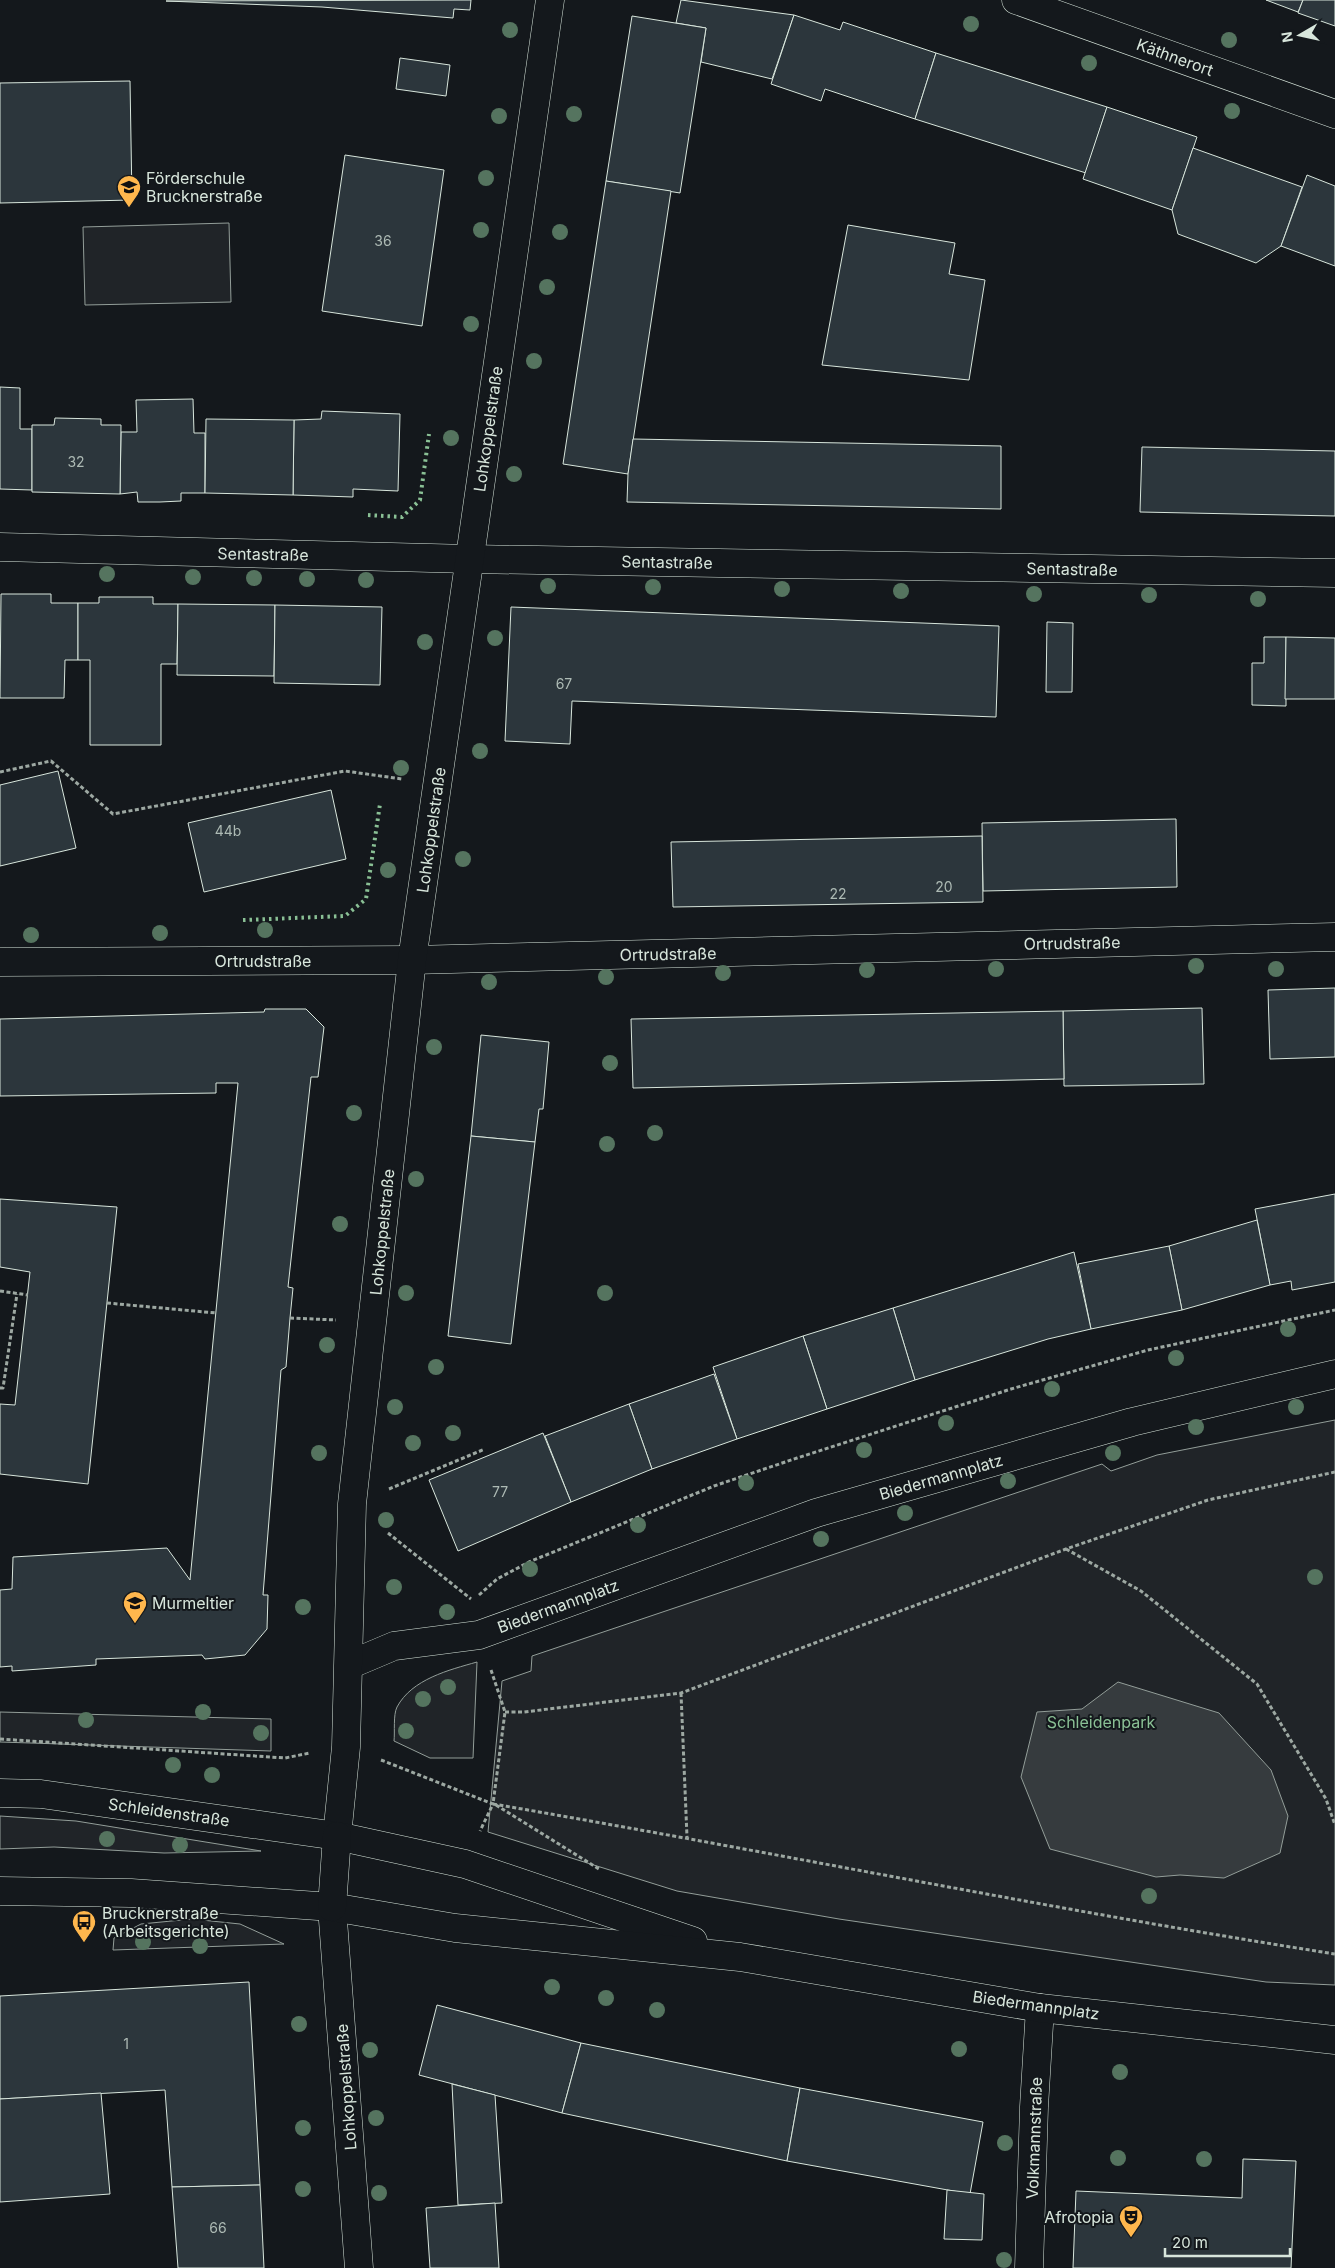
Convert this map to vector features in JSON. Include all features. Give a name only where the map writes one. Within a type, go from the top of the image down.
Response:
[{"type":"street","name":"Lohkoppelstraße","points":[[349,1664],[352,1504],[412,960],[550,0]]},
{"type":"street","name":"Käthnerort","points":[[1016,0],[1335,114]]},
{"type":"street","name":"Sentastraße","points":[[0,547],[470,559],[1335,573]]},
{"type":"street","name":"Ortrudstraße","points":[[0,962],[412,960],[1335,937]]},
{"type":"street","name":"Biedermannplatz","points":[[349,1664],[394,1646],[479,1635],[816,1513],[1132,1422],[1335,1374]]},
{"type":"street","points":[[337,1836],[346,1747],[349,1664]]},
{"type":"street","name":"Schleidenstraße","points":[[0,1793],[41,1794],[337,1836]]},
{"type":"street","name":"Lohkoppelstraße","points":[[337,1836],[332,1907],[359,2268]]},
{"type":"street","name":"Biedermannplatz","points":[[337,1836],[465,1864],[740,1956]]},
{"type":"street","points":[[0,1891],[122,1893],[332,1907]]},
{"type":"street","name":"Biedermannplatz","points":[[332,1907],[455,1928],[740,1956],[1040,2008],[1335,2040]]},
{"type":"street","name":"Volkmannstraße","points":[[1029,2268],[1034,2106],[1040,2008]]},
{"type":"path","points":[[0,772],[51,761],[113,814],[345,771],[437,785]]},
{"type":"path","points":[[0,1291],[28,1295]]},
{"type":"path","points":[[0,1388],[3,1388],[17,1294]]},
{"type":"path","points":[[107,1303],[216,1313]]},
{"type":"path","points":[[485,1449],[352,1504],[473,1601],[497,1579],[529,1562],[733,1480],[1011,1389],[1130,1355],[1335,1310]]},
{"type":"path","points":[[290,1318],[372,1322]]},
{"type":"path","points":[[505,1712],[524,1712],[680,1693],[1066,1549],[1208,1500],[1335,1472]]},
{"type":"path","points":[[1066,1549],[1142,1591],[1257,1684],[1326,1799],[1335,1825]]},
{"type":"path","points":[[465,1864],[493,1804],[505,1712],[479,1635]]},
{"type":"path","points":[[680,1693],[687,1837]]},
{"type":"path","points":[[0,1739],[285,1758],[346,1747],[493,1804],[687,1837],[1087,1914],[1335,1954]]},
{"type":"green space","points":[[229,223],[231,302],[85,305],[83,227]]},
{"type":"green space","name":"Schleidenpark","points":[[1335,1420],[1335,1985],[1266,1982],[839,1919],[677,1891],[488,1832],[502,1681],[531,1671],[532,1656],[1102,1464],[1111,1471],[1157,1455]]},
{"type":"green space","points":[[477,1662],[473,1758],[430,1758],[394,1741],[397,1707],[412,1689],[443,1672]]},
{"type":"green space","points":[[0,1712],[271,1719],[271,1751],[0,1742]]},
{"type":"green space","points":[[0,1816],[76,1821],[261,1851],[164,1853],[54,1847],[0,1849]]},
{"type":"green space","points":[[192,1919],[240,1924],[284,1944],[113,1950],[114,1938],[141,1924]]},
{"type":"shaded area","points":[[1118,1682],[1219,1713],[1271,1770],[1288,1816],[1280,1853],[1224,1878],[1180,1875],[1156,1877],[1050,1849],[1021,1777],[1037,1712],[1082,1709]]},
{"type":"building","points":[[471,0],[470,10],[454,9],[453,18],[322,7],[166,1]]},
{"type":"building","points":[[681,0],[794,15],[772,79],[701,62],[706,28],[676,23]]},
{"type":"building","points":[[1266,0],[1303,0],[1298,12]]},
{"type":"building","points":[[1303,0],[1335,0],[1335,26],[1298,13]]},
{"type":"building","points":[[794,15],[840,30],[843,22],[936,53],[915,119],[825,89],[821,101],[771,84]]},
{"type":"building","points":[[632,16],[706,28],[680,193],[606,181]]},
{"type":"building","points":[[936,53],[1107,107],[1086,173],[915,119]]},
{"type":"building","points":[[400,58],[450,65],[446,96],[396,89]]},
{"type":"building","points":[[130,81],[132,200],[0,203],[0,83]]},
{"type":"building","points":[[1107,107],[1197,137],[1172,210],[1083,179]]},
{"type":"building","points":[[1193,148],[1302,187],[1281,246],[1256,263],[1178,234],[1172,210]]},
{"type":"building","points":[[345,155],[444,170],[422,326],[322,311]]},
{"type":"building","points":[[1307,175],[1335,186],[1335,266],[1281,246]]},
{"type":"building","points":[[606,181],[671,191],[628,474],[563,464]]},
{"type":"building","points":[[848,225],[955,243],[949,274],[985,280],[969,380],[822,365]]},
{"type":"building","points":[[0,387],[20,388],[20,429],[32,429],[32,490],[0,489]]},
{"type":"building","points":[[193,399],[194,433],[205,433],[205,493],[181,493],[181,501],[160,502],[138,502],[137,492],[120,494],[121,432],[137,432],[136,400]]},
{"type":"building","points":[[322,411],[400,414],[398,491],[353,489],[353,497],[293,495],[294,420],[321,419]]},
{"type":"building","points":[[55,418],[101,419],[101,425],[121,425],[120,494],[32,492],[32,425],[54,425]]},
{"type":"building","points":[[206,419],[294,420],[293,495],[205,493]]},
{"type":"building","points":[[633,439],[1001,446],[1001,509],[627,502],[628,474]]},
{"type":"building","points":[[1142,447],[1335,451],[1335,516],[1140,512]]},
{"type":"building","points":[[1,594],[51,594],[51,603],[78,603],[78,660],[65,660],[64,698],[0,698]]},
{"type":"building","points":[[99,597],[153,597],[153,604],[178,604],[177,664],[161,664],[161,745],[90,745],[90,660],[78,660],[78,603],[99,603]]},
{"type":"building","points":[[178,604],[275,605],[274,676],[177,675]]},
{"type":"building","points":[[275,605],[382,607],[380,685],[274,683]]},
{"type":"building","points":[[511,607],[999,626],[996,717],[572,701],[570,744],[505,741]]},
{"type":"building","points":[[1047,622],[1073,623],[1072,692],[1046,692]]},
{"type":"building","points":[[1264,637],[1286,637],[1286,706],[1252,705],[1252,663],[1264,663]]},
{"type":"building","points":[[1286,637],[1335,638],[1335,699],[1285,699]]},
{"type":"building","points":[[58,771],[76,848],[0,866],[0,785]]},
{"type":"building","points":[[331,790],[346,859],[204,892],[188,823]]},
{"type":"building","points":[[1176,819],[1177,887],[983,891],[982,823]]},
{"type":"building","points":[[982,836],[983,902],[673,907],[671,842]]},
{"type":"building","points":[[1335,988],[1335,1057],[1270,1059],[1268,990]]},
{"type":"building","points":[[1202,1008],[1204,1084],[1064,1086],[1063,1011]]},
{"type":"building","points":[[265,1009],[306,1009],[324,1027],[318,1077],[311,1077],[288,1287],[293,1288],[286,1367],[281,1370],[263,1595],[268,1595],[267,1629],[245,1655],[205,1659],[202,1655],[96,1659],[96,1665],[12,1671],[12,1666],[0,1667],[0,1590],[12,1589],[13,1557],[167,1548],[190,1580],[238,1083],[216,1083],[216,1093],[0,1096],[0,1019],[264,1012]]},
{"type":"building","points":[[1063,1011],[1064,1079],[633,1088],[631,1019]]},
{"type":"building","points":[[481,1035],[549,1042],[543,1109],[539,1109],[535,1142],[471,1136]]},
{"type":"building","points":[[471,1136],[535,1142],[511,1344],[448,1336]]},
{"type":"building","points":[[1335,1194],[1335,1282],[1292,1290],[1291,1281],[1270,1285],[1255,1209]]},
{"type":"building","points":[[0,1199],[117,1207],[88,1484],[0,1474],[0,1404],[15,1405],[30,1272],[0,1267]]},
{"type":"building","points":[[1257,1220],[1270,1285],[1182,1310],[1169,1246]]},
{"type":"building","points":[[1169,1246],[1182,1310],[1091,1329],[1078,1264]]},
{"type":"building","points":[[1074,1252],[1091,1329],[1048,1339],[915,1380],[893,1308]]},
{"type":"building","points":[[893,1308],[915,1380],[827,1409],[803,1336]]},
{"type":"building","points":[[803,1336],[827,1409],[737,1439],[713,1367]]},
{"type":"building","points":[[714,1374],[737,1439],[652,1469],[629,1404]]},
{"type":"building","points":[[629,1404],[652,1469],[571,1502],[545,1436]]},
{"type":"building","points":[[543,1433],[571,1502],[458,1551],[429,1480]]},
{"type":"building","points":[[249,1982],[260,2185],[172,2187],[165,2090],[0,2099],[0,1996]]},
{"type":"building","points":[[437,2005],[581,2043],[562,2113],[419,2075]]},
{"type":"building","points":[[581,2043],[800,2088],[787,2161],[562,2113]]},
{"type":"building","points":[[452,2084],[495,2095],[502,2203],[458,2205]]},
{"type":"building","points":[[800,2088],[983,2122],[970,2194],[787,2161]]},
{"type":"building","points":[[101,2093],[110,2194],[0,2202],[0,2099]]},
{"type":"building","points":[[1243,2159],[1296,2161],[1291,2268],[1073,2268],[1076,2191],[1242,2198]]},
{"type":"building","points":[[260,2185],[264,2268],[178,2268],[172,2187]]},
{"type":"building","points":[[947,2190],[984,2194],[982,2240],[944,2239]]},
{"type":"building","points":[[495,2203],[499,2268],[430,2268],[426,2208]]},
{"type":"hedge","points":[[368,515],[402,517],[420,500],[429,434]]},
{"type":"hedge","points":[[243,920],[345,916],[366,899],[380,804]]},
{"type":"place","name":"Förderschule Brucknerstraße","points":[[129,208]]},
{"type":"place","name":"Murmeltier","points":[[135,1624]]},
{"type":"place","name":"Brucknerstraße (Arbeitsgerichte)","points":[[84,1943]]},
{"type":"place","name":"Afrotopia","points":[[1131,2238]]}]
